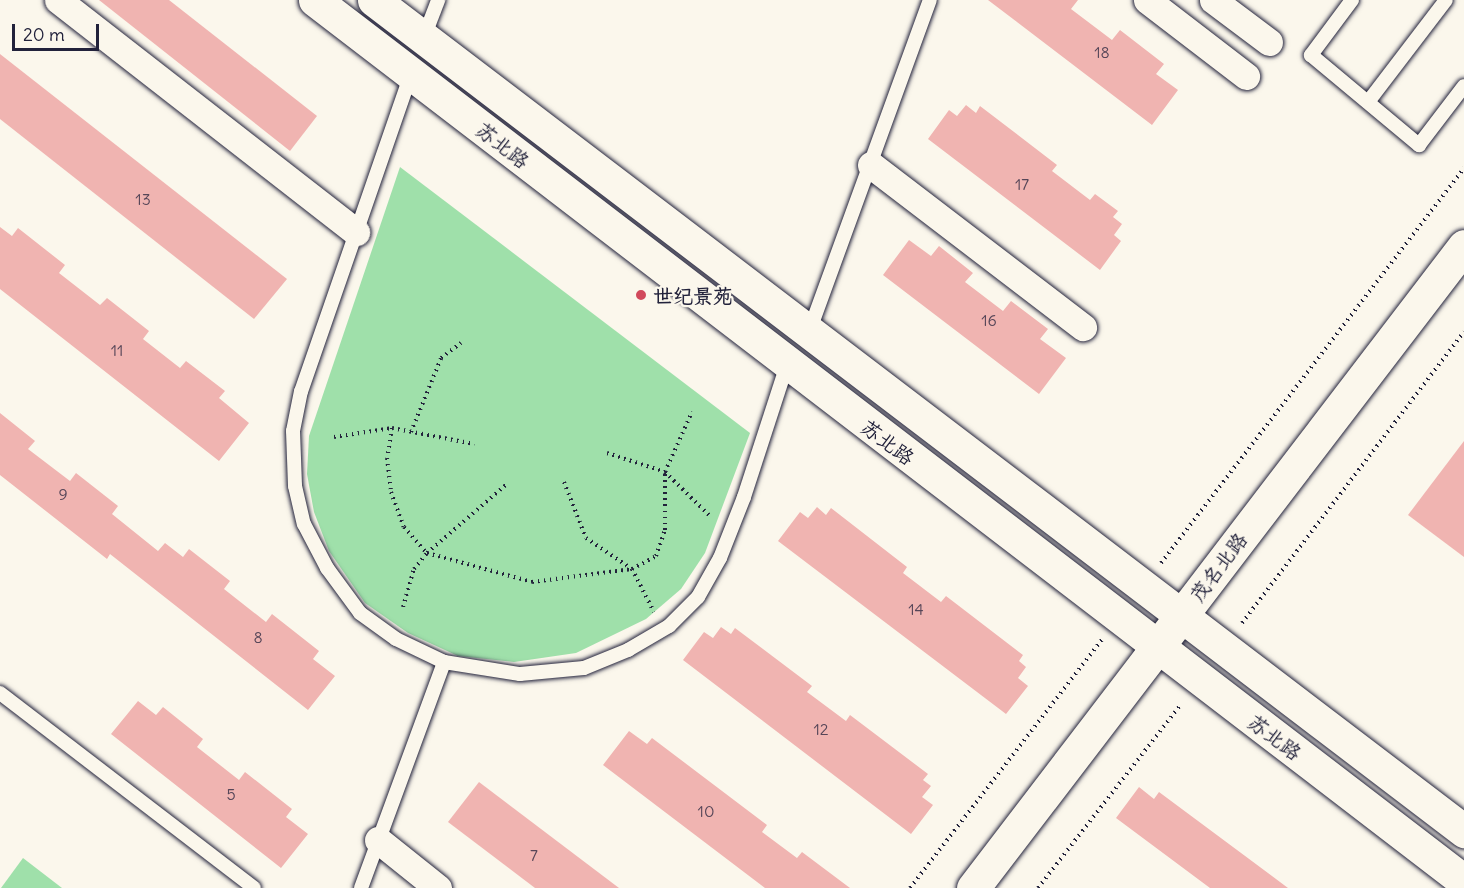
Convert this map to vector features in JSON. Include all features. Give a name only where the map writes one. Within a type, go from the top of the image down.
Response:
[{"type":"main road","name":"苏北路","points":[[315,0],[787,365],[1464,881]]},
{"type":"main road","name":"苏北路","points":[[374,0],[1464,831]]},
{"type":"main road","name":"茂名北路","points":[[973,888],[1464,246]]},
{"type":"street","points":[[58,0],[356,232]]},
{"type":"street","points":[[1147,0],[1246,76]]},
{"type":"street","points":[[1213,0],[1269,42]]},
{"type":"street","points":[[871,165],[1083,327]]},
{"type":"street","points":[[378,840],[438,888]]},
{"type":"lane","points":[[424,38],[438,0]]},
{"type":"lane","points":[[809,332],[930,0]]},
{"type":"lane","points":[[1352,0],[1311,55],[1419,145],[1464,86]]},
{"type":"lane","points":[[1368,102],[1446,0]]},
{"type":"lane","points":[[411,74],[301,391],[293,431],[295,486],[304,524],[322,560],[360,613],[396,639],[444,662],[520,674],[584,668],[628,650],[669,626],[698,597],[720,558],[744,497],[787,365]]},
{"type":"lane","points":[[361,888],[444,662]]},
{"type":"lane","points":[[0,693],[254,888]]},
{"type":"path","points":[[1143,587],[1464,168]]},
{"type":"path","points":[[1224,647],[1464,332]]},
{"type":"path","points":[[411,432],[441,358],[461,343]]},
{"type":"path","points":[[392,428],[387,458],[392,492],[404,527],[427,553],[532,582],[632,568],[656,556],[665,530],[665,472],[692,412]]},
{"type":"path","points":[[334,437],[392,428],[474,444]]},
{"type":"path","points":[[607,453],[665,472],[711,517]]},
{"type":"path","points":[[564,482],[586,538],[632,568],[654,612]]},
{"type":"path","points":[[403,607],[414,569],[427,553],[508,483]]},
{"type":"path","points":[[909,888],[1119,618]]},
{"type":"path","points":[[1038,888],[1200,680]]},
{"type":"green space","points":[[400,167],[750,433],[705,553],[681,589],[646,619],[576,653],[514,662],[458,656],[408,633],[365,603],[329,551],[314,512],[307,474],[309,436]]},
{"type":"green space","points":[[23,858],[62,888],[1,888]]},
{"type":"building","points":[[99,0],[169,0],[317,116],[290,151]]},
{"type":"building","points":[[988,0],[1078,0],[1071,9],[1112,40],[1120,30],[1164,64],[1156,74],[1178,90],[1152,125]]},
{"type":"building","points":[[0,54],[287,279],[254,319],[0,119]]},
{"type":"building","points":[[966,105],[976,113],[980,106],[1057,165],[1052,171],[1090,200],[1095,194],[1118,211],[1113,217],[1122,224],[1114,235],[1121,241],[1100,270],[928,139],[949,110],[957,116]]},
{"type":"building","points":[[0,227],[12,236],[18,228],[65,265],[59,273],[100,305],[107,298],[149,331],[143,339],[180,368],[186,361],[225,391],[219,398],[249,423],[219,461],[0,289]]},
{"type":"building","points":[[909,240],[931,256],[939,246],[973,273],[965,282],[1003,311],[1011,301],[1048,329],[1040,339],[1066,358],[1039,394],[883,275]]},
{"type":"building","points":[[0,413],[35,441],[28,449],[70,481],[76,473],[118,506],[112,514],[158,551],[165,543],[183,557],[189,549],[230,581],[224,589],[266,622],[272,614],[319,651],[313,659],[335,676],[308,710],[110,554],[107,559],[0,475]]},
{"type":"building","points":[[1464,441],[1464,557],[1408,515]]},
{"type":"building","points":[[817,507],[826,515],[831,508],[907,567],[903,573],[941,602],[946,596],[1023,655],[1019,661],[1026,667],[1018,678],[1028,686],[1006,714],[778,541],[800,512],[808,518]]},
{"type":"building","points":[[721,627],[731,634],[735,628],[812,686],[807,692],[846,721],[850,715],[928,774],[923,780],[931,786],[922,797],[933,805],[911,834],[683,660],[704,632],[713,638]]},
{"type":"building","points":[[138,701],[156,715],[163,707],[203,739],[197,747],[239,780],[245,772],[292,809],[286,817],[308,834],[281,868],[111,734]]},
{"type":"building","points":[[629,731],[647,744],[652,738],[767,825],[762,832],[797,858],[802,852],[850,888],[765,888],[603,765]]},
{"type":"building","points":[[479,782],[619,888],[535,888],[448,822]]},
{"type":"building","points":[[1139,787],[1154,799],[1159,792],[1288,888],[1210,888],[1116,818]]},
{"type":"place","name":"世纪景苑","points":[[641,295]]}]
